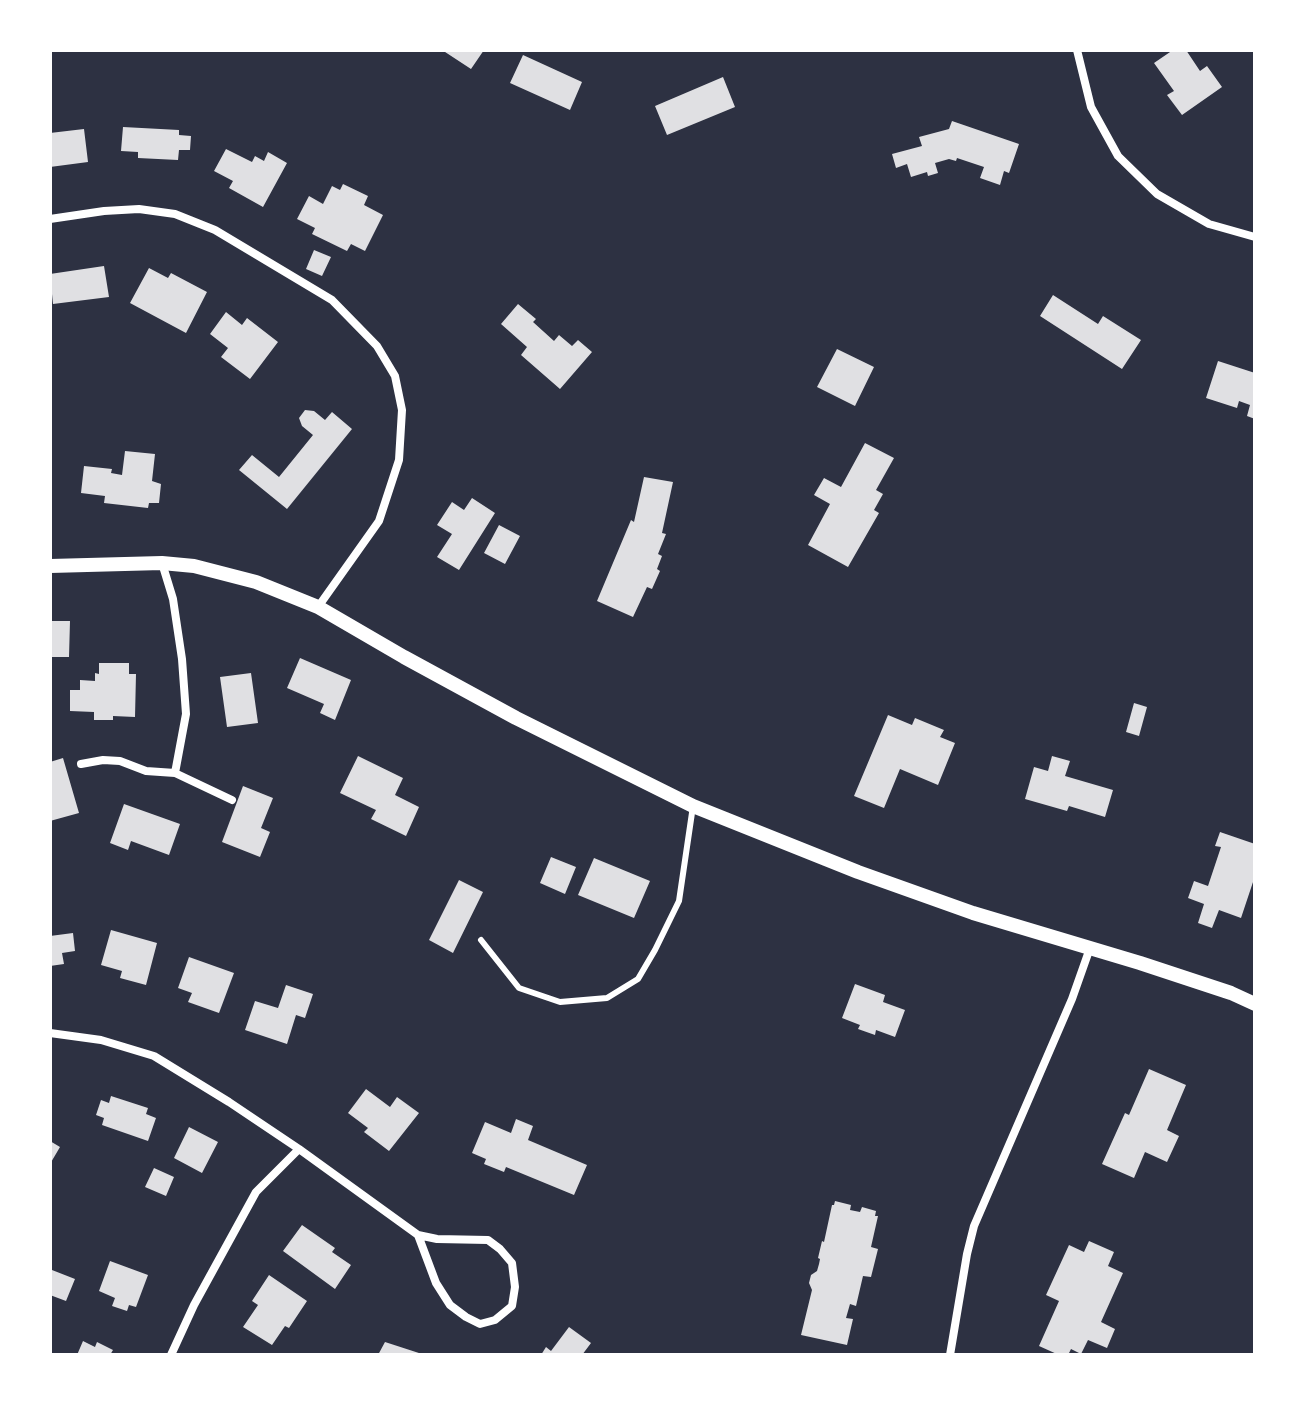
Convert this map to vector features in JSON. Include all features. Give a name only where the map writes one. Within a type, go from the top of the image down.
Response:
[{"type":"street","points":[[1077,50],[1091,107],[1118,156],[1157,194],[1209,224],[1255,237]]},
{"type":"street","points":[[50,219],[139,209],[175,214],[215,230],[332,300],[377,346],[395,376],[402,410],[399,460],[379,521],[318,607]]},
{"type":"street","points":[[162,563],[173,599],[186,714],[175,773]]},
{"type":"street","points":[[50,566],[162,563],[194,566],[256,582],[318,607],[516,718],[693,806],[858,872],[973,913],[1231,993],[1255,1004]]},
{"type":"street","points":[[81,764],[120,761],[146,771],[175,773],[232,800]]},
{"type":"street","points":[[950,1355],[974,1226],[1072,999],[1090,948]]},
{"type":"street","points":[[50,1033],[101,1040],[154,1056],[299,1149],[418,1235],[437,1239],[488,1240],[512,1263],[515,1287],[512,1306],[495,1320],[480,1324],[450,1305],[436,1283],[418,1235]]},
{"type":"street","points":[[171,1355],[194,1305],[256,1192],[299,1149]]},
{"type":"lane","points":[[481,940],[519,988],[560,1002],[607,998],[638,979],[679,901],[693,806]]},
{"type":"building","points":[[442,50],[484,50],[471,69]]},
{"type":"building","points":[[1173,50],[1186,50],[1200,71],[1207,66],[1222,87],[1182,115],[1167,95],[1174,91],[1154,63]]},
{"type":"building","points":[[523,55],[582,82],[570,110],[510,83]]},
{"type":"building","points":[[723,77],[735,107],[667,135],[655,106]]},
{"type":"building","points":[[952,121],[1019,144],[1009,173],[1004,171],[1000,185],[980,178],[984,167],[957,158],[956,161],[949,159],[935,163],[938,173],[928,176],[927,172],[911,177],[907,164],[896,168],[892,154],[922,146],[919,137],[949,129]]},
{"type":"building","points":[[123,127],[179,130],[179,135],[191,136],[190,150],[179,150],[178,160],[138,158],[138,152],[121,151]]},
{"type":"building","points":[[84,129],[88,162],[50,167],[50,133]]},
{"type":"building","points":[[226,149],[252,162],[255,156],[264,161],[268,152],[287,163],[263,207],[229,188],[233,181],[214,171]]},
{"type":"building","points":[[343,184],[368,196],[364,205],[383,215],[365,251],[351,244],[347,251],[312,234],[315,228],[297,219],[309,196],[323,204],[332,186],[340,190]]},
{"type":"building","points":[[314,250],[331,257],[322,276],[306,269]]},
{"type":"building","points":[[104,266],[109,297],[53,304],[50,274]]},
{"type":"building","points":[[149,268],[168,278],[171,273],[207,292],[186,333],[130,303]]},
{"type":"building","points":[[1053,295],[1098,324],[1103,316],[1141,340],[1122,369],[1040,316]]},
{"type":"building","points":[[518,304],[536,319],[533,322],[554,341],[559,335],[572,346],[578,340],[592,352],[560,389],[521,355],[527,347],[501,324]]},
{"type":"building","points":[[226,312],[242,325],[247,318],[278,342],[250,379],[221,357],[228,348],[210,334]]},
{"type":"building","points":[[837,349],[874,367],[855,406],[817,387]]},
{"type":"building","points":[[1218,361],[1255,373],[1255,419],[1247,416],[1250,405],[1239,401],[1237,408],[1206,398]]},
{"type":"building","points":[[305,410],[314,411],[325,420],[332,412],[352,429],[287,509],[239,470],[252,455],[279,477],[313,435],[302,426],[299,418]]},
{"type":"building","points":[[865,443],[894,458],[876,490],[883,494],[874,510],[879,513],[848,567],[808,545],[830,504],[814,495],[824,478],[841,487]]},
{"type":"building","points":[[125,451],[155,454],[152,481],[161,484],[159,503],[149,503],[148,508],[104,503],[105,496],[81,493],[84,466],[112,469],[111,473],[122,475]]},
{"type":"building","points":[[644,477],[673,482],[662,533],[666,534],[658,554],[662,556],[657,569],[660,571],[652,589],[647,587],[633,617],[597,601],[631,520],[634,522]]},
{"type":"building","points":[[472,498],[495,513],[459,570],[437,557],[452,534],[437,525],[452,502],[464,510]]},
{"type":"building","points":[[499,525],[520,536],[505,564],[484,553]]},
{"type":"building","points":[[50,621],[70,621],[69,657],[50,657]]},
{"type":"building","points":[[300,658],[351,680],[335,720],[320,713],[324,704],[287,688]]},
{"type":"building","points":[[99,663],[129,663],[129,674],[136,674],[135,717],[113,716],[113,720],[94,720],[94,712],[70,711],[70,690],[80,690],[80,680],[95,681]]},
{"type":"building","points":[[251,673],[258,723],[227,727],[220,677]]},
{"type":"building","points":[[1134,703],[1147,707],[1139,736],[1126,732]]},
{"type":"building","points":[[888,715],[912,725],[915,718],[944,730],[940,737],[955,743],[938,785],[900,769],[884,808],[854,796]]},
{"type":"building","points":[[358,756],[403,778],[395,795],[419,807],[406,836],[371,819],[376,810],[340,793]]},
{"type":"building","points":[[1052,756],[1070,761],[1065,776],[1113,790],[1105,817],[1069,806],[1067,811],[1025,799],[1034,767],[1048,771]]},
{"type":"building","points":[[63,758],[79,813],[50,821],[50,762]]},
{"type":"building","points":[[243,786],[273,798],[261,828],[270,832],[260,857],[222,842]]},
{"type":"building","points":[[124,804],[180,824],[169,855],[131,841],[128,850],[110,843]]},
{"type":"building","points":[[1220,832],[1255,844],[1255,876],[1241,918],[1219,910],[1212,928],[1198,923],[1204,904],[1188,898],[1194,881],[1208,886],[1221,847],[1215,846]]},
{"type":"building","points":[[551,857],[576,867],[565,894],[540,883]]},
{"type":"building","points":[[594,858],[650,881],[634,918],[578,895]]},
{"type":"building","points":[[459,880],[483,892],[453,953],[429,940]]},
{"type":"building","points":[[111,930],[157,943],[146,985],[120,978],[122,971],[101,965]]},
{"type":"building","points":[[73,933],[75,951],[62,953],[64,964],[50,966],[50,936]]},
{"type":"building","points":[[189,957],[234,973],[219,1013],[188,1002],[192,993],[178,988]]},
{"type":"building","points":[[855,984],[885,995],[883,1002],[905,1010],[895,1037],[876,1030],[875,1035],[858,1029],[860,1025],[842,1018]]},
{"type":"building","points":[[286,985],[313,994],[305,1018],[296,1015],[287,1044],[245,1030],[255,1001],[278,1008]]},
{"type":"building","points":[[1149,1069],[1186,1085],[1167,1130],[1179,1136],[1167,1162],[1145,1152],[1134,1178],[1102,1164],[1125,1113],[1129,1115]]},
{"type":"building","points":[[366,1089],[390,1107],[397,1097],[419,1113],[389,1151],[364,1132],[368,1128],[348,1113]]},
{"type":"building","points":[[111,1096],[148,1108],[146,1114],[156,1118],[148,1141],[102,1125],[104,1118],[96,1115],[101,1100],[109,1103]]},
{"type":"building","points":[[516,1119],[533,1126],[528,1140],[587,1165],[574,1195],[506,1167],[504,1172],[484,1164],[486,1159],[472,1153],[485,1122],[511,1133]]},
{"type":"building","points":[[189,1127],[218,1142],[202,1173],[174,1158]]},
{"type":"building","points":[[50,1141],[60,1147],[50,1164]]},
{"type":"building","points":[[154,1168],[174,1177],[166,1196],[145,1187]]},
{"type":"building","points":[[835,1201],[851,1205],[850,1210],[860,1212],[862,1207],[876,1211],[875,1216],[878,1216],[871,1247],[878,1249],[871,1277],[863,1276],[856,1306],[850,1304],[846,1318],[853,1319],[847,1345],[801,1335],[812,1290],[809,1283],[811,1275],[817,1271],[822,1241]]},
{"type":"building","points":[[302,1225],[335,1248],[332,1252],[351,1265],[335,1289],[283,1251]]},
{"type":"building","points":[[1089,1241],[1114,1252],[1108,1266],[1123,1273],[1101,1322],[1115,1329],[1107,1348],[1088,1340],[1081,1354],[1071,1349],[1068,1355],[1059,1355],[1039,1346],[1059,1301],[1046,1295],[1069,1245],[1084,1252]]},
{"type":"building","points":[[110,1261],[148,1275],[136,1307],[129,1305],[127,1311],[112,1306],[115,1298],[99,1291]]},
{"type":"building","points":[[52,1270],[75,1279],[66,1301],[50,1295]]},
{"type":"building","points":[[269,1275],[307,1301],[289,1328],[285,1326],[272,1345],[243,1327],[258,1305],[252,1301]]},
{"type":"building","points":[[569,1327],[591,1343],[582,1355],[541,1355],[546,1347],[551,1351]]},
{"type":"building","points":[[83,1341],[95,1347],[97,1342],[113,1350],[110,1355],[77,1355]]},
{"type":"building","points":[[385,1342],[422,1354],[422,1355],[378,1355]]}]
